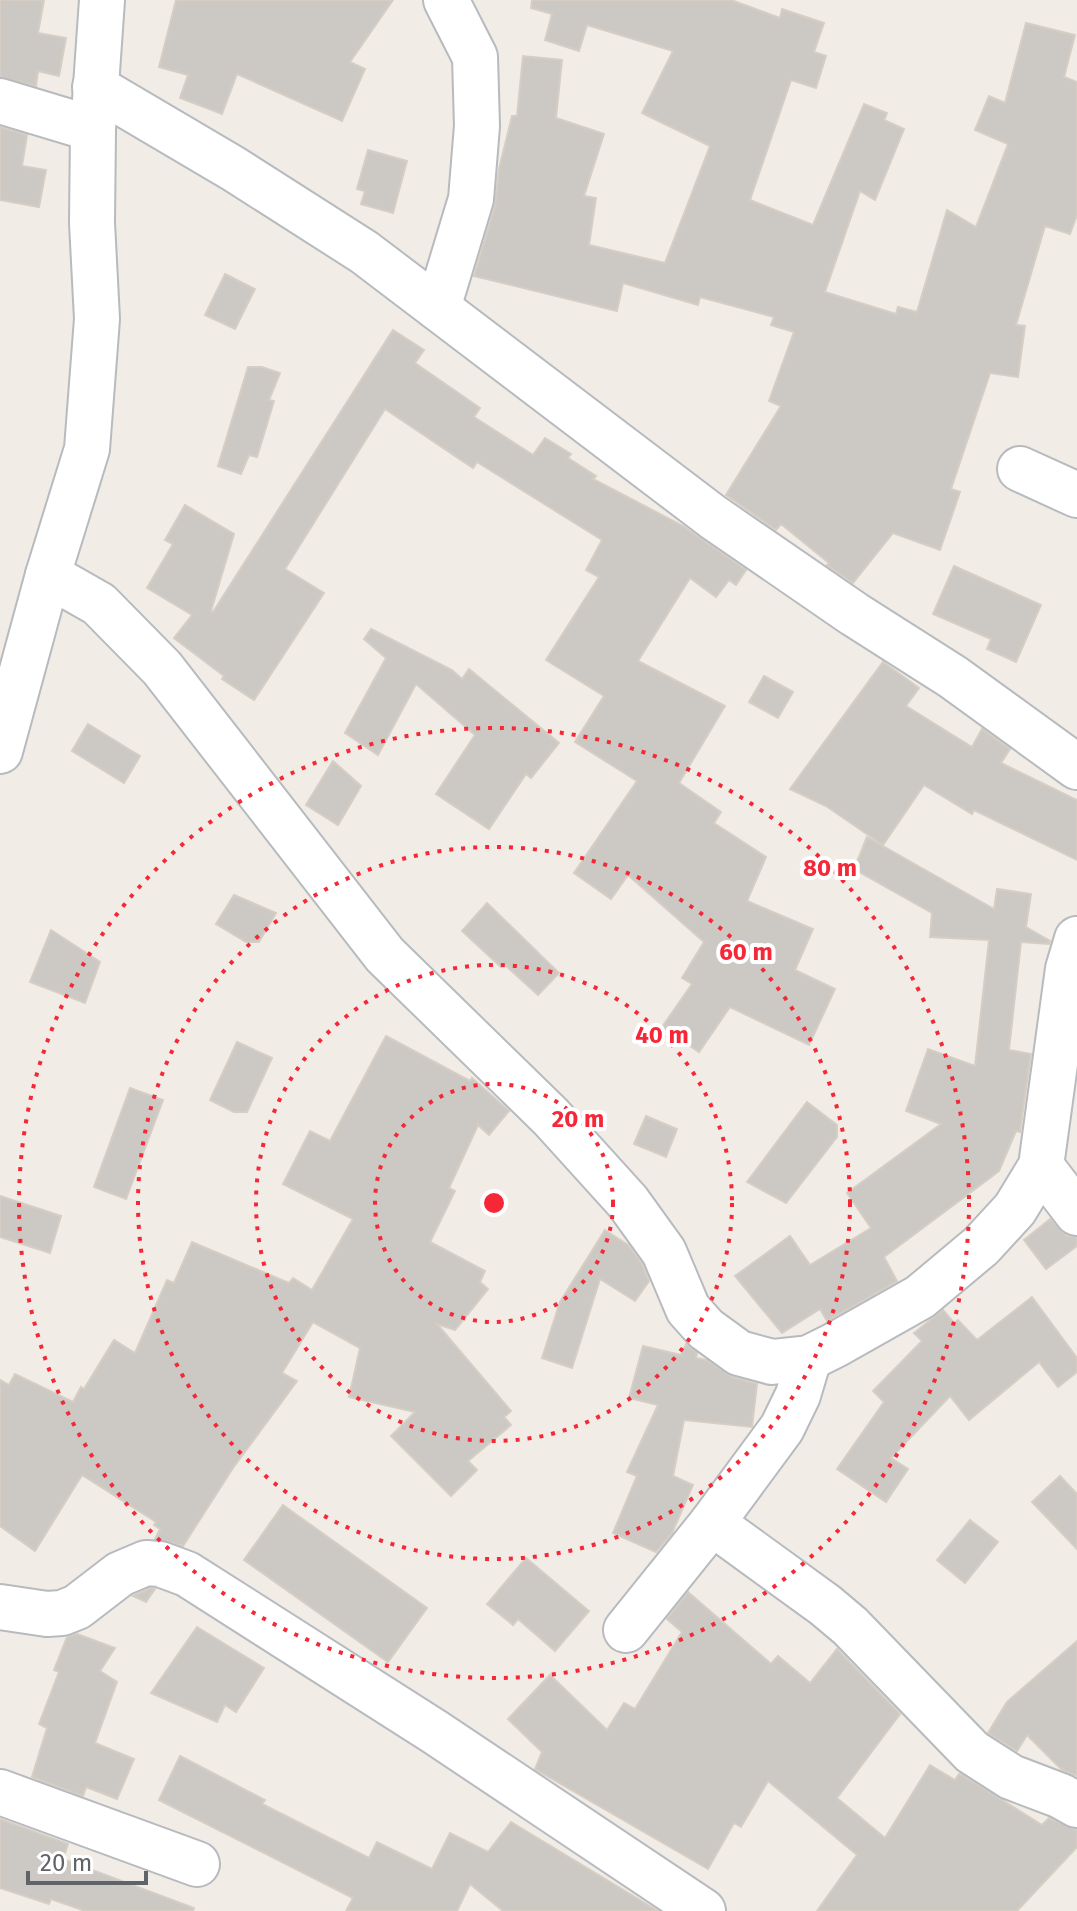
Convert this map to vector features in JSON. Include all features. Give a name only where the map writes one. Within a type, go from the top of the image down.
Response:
[{"type":"street","points":[[0,751],[48,575],[87,449],[97,319],[92,223],[94,108],[102,0]]},
{"type":"street","points":[[438,308],[471,199],[477,126],[475,57],[446,0]]},
{"type":"street","points":[[0,101],[94,108],[234,169],[351,244],[713,517],[854,614],[953,677],[1077,767]]},
{"type":"street","points":[[1020,469],[1077,495]]},
{"type":"street","points":[[48,575],[99,604],[162,668],[385,955],[551,1117],[628,1202],[664,1252],[688,1309],[706,1329],[739,1353],[772,1362],[809,1358],[920,1297],[981,1246],[1015,1209],[1041,1166],[1068,969],[1077,939]]},
{"type":"street","points":[[1041,1166],[1077,1213]]},
{"type":"street","points":[[626,1630],[712,1523],[782,1428],[798,1395],[809,1358]]},
{"type":"street","points":[[712,1523],[850,1626],[972,1752],[1011,1777],[1077,1805]]},
{"type":"street","points":[[0,1607],[47,1614],[62,1613],[77,1607],[120,1574],[146,1563],[160,1564],[187,1574],[435,1732],[703,1911]]},
{"type":"street","points":[[0,1792],[197,1864]]},
{"type":"building","points":[[0,0],[44,0],[38,33],[66,38],[59,76],[38,71],[36,86],[0,77]]},
{"type":"building","points":[[176,0],[393,0],[350,62],[365,69],[342,121],[237,74],[222,114],[180,98],[188,75],[159,67]]},
{"type":"building","points":[[532,0],[731,0],[780,18],[782,9],[824,23],[814,52],[826,56],[816,88],[791,80],[750,200],[813,225],[864,104],[887,113],[884,120],[904,129],[875,200],[860,191],[825,292],[896,314],[898,307],[917,312],[947,210],[976,227],[1008,144],[975,130],[989,96],[1005,103],[1026,23],[1075,35],[1064,77],[1077,82],[1077,215],[1070,234],[1045,226],[1016,325],[1025,326],[1018,377],[990,373],[951,489],[960,492],[940,550],[893,533],[853,583],[827,565],[829,563],[781,524],[776,530],[726,495],[781,406],[769,401],[794,332],[771,325],[774,317],[700,297],[698,305],[623,283],[617,311],[474,276],[495,206],[499,169],[512,116],[517,116],[523,56],[562,60],[556,118],[604,134],[584,196],[596,198],[589,245],[665,263],[710,146],[642,113],[673,51],[587,25],[579,51],[545,40],[552,14],[531,8]]},
{"type":"building","points":[[0,127],[27,135],[22,166],[46,170],[39,207],[0,200]]},
{"type":"building","points":[[368,150],[407,161],[393,213],[361,204],[365,191],[357,189]]},
{"type":"building","points":[[225,274],[255,289],[235,329],[205,315]]},
{"type":"building","points":[[393,330],[424,350],[415,363],[480,408],[474,417],[533,455],[545,438],[571,454],[568,458],[596,476],[593,479],[683,526],[746,570],[736,585],[729,580],[716,597],[690,578],[638,661],[725,706],[679,783],[721,812],[714,823],[766,857],[747,901],[813,929],[795,970],[835,989],[809,1045],[730,1007],[699,1052],[662,1027],[692,984],[682,978],[704,942],[628,875],[611,899],[574,873],[637,781],[575,742],[604,696],[546,660],[599,577],[586,570],[602,540],[477,462],[473,468],[385,409],[285,569],[324,593],[254,700],[222,679],[224,676],[174,638],[192,615],[147,588],[173,544],[165,540],[185,505],[234,534],[213,612]]},
{"type":"building","points":[[248,367],[262,367],[280,373],[269,400],[274,401],[257,457],[249,455],[241,474],[218,466]]},
{"type":"building","points":[[954,566],[1041,605],[1016,662],[987,649],[991,639],[933,614]]},
{"type":"building","points":[[371,629],[452,670],[462,679],[469,669],[559,743],[531,778],[526,774],[489,829],[436,794],[475,735],[416,684],[378,755],[345,733],[386,658],[364,639]]},
{"type":"building","points":[[883,662],[919,688],[906,706],[972,747],[982,729],[1010,749],[1001,763],[1077,800],[1077,860],[974,810],[972,814],[924,785],[883,845],[826,806],[790,789]]},
{"type":"building","points":[[764,676],[793,692],[778,718],[749,702]]},
{"type":"building","points":[[88,724],[140,756],[124,783],[72,751]]},
{"type":"building","points":[[333,761],[361,786],[338,825],[306,805]]},
{"type":"building","points":[[867,837],[994,909],[997,889],[1031,894],[1026,927],[1050,941],[1049,944],[1021,942],[1009,1050],[1031,1054],[1020,1132],[1016,1131],[999,1171],[884,1257],[897,1281],[827,1321],[820,1309],[782,1333],[735,1276],[790,1236],[810,1265],[871,1228],[847,1193],[941,1124],[906,1111],[928,1049],[975,1066],[989,940],[930,937],[932,913],[854,869]]},
{"type":"building","points":[[234,895],[276,913],[259,942],[246,942],[216,924]]},
{"type":"building","points":[[487,903],[559,973],[538,995],[504,964],[501,967],[462,931]]},
{"type":"building","points":[[51,930],[100,962],[85,1003],[30,982]]},
{"type":"building","points":[[386,1036],[470,1081],[472,1078],[509,1111],[489,1135],[478,1125],[449,1188],[455,1191],[430,1242],[485,1271],[480,1282],[488,1289],[455,1330],[437,1324],[511,1411],[504,1417],[511,1425],[468,1461],[477,1470],[451,1496],[391,1436],[415,1412],[349,1397],[360,1348],[313,1322],[282,1373],[297,1381],[233,1468],[183,1546],[155,1539],[160,1529],[154,1525],[156,1522],[82,1475],[35,1551],[0,1526],[0,1380],[9,1385],[15,1374],[73,1402],[114,1340],[135,1353],[167,1280],[174,1283],[192,1242],[289,1283],[293,1278],[312,1290],[353,1219],[283,1184],[310,1131],[330,1141]]},
{"type":"building","points":[[237,1042],[272,1058],[247,1112],[234,1112],[210,1100]]},
{"type":"building","points":[[130,1088],[163,1100],[126,1199],[94,1187]]},
{"type":"building","points":[[807,1102],[837,1125],[837,1137],[786,1203],[747,1182]]},
{"type":"building","points":[[646,1116],[677,1129],[666,1157],[634,1144]]},
{"type":"building","points":[[0,1196],[61,1216],[50,1253],[0,1237]]},
{"type":"building","points":[[1050,1219],[1067,1236],[1077,1237],[1077,1246],[1046,1269],[1024,1240]]},
{"type":"building","points":[[605,1230],[628,1245],[642,1264],[649,1281],[635,1301],[600,1279],[572,1368],[542,1358],[560,1302]]},
{"type":"building","points":[[1032,1297],[1077,1358],[1077,1372],[1058,1387],[1039,1362],[969,1420],[950,1396],[891,1458],[908,1469],[886,1502],[837,1469],[884,1402],[873,1391],[922,1341],[914,1333],[943,1310],[954,1323],[958,1320],[977,1340]]},
{"type":"building","points":[[686,1344],[697,1353],[696,1358],[707,1360],[732,1377],[757,1384],[752,1427],[684,1420],[673,1476],[693,1485],[672,1533],[656,1552],[613,1533],[637,1476],[627,1472],[658,1405],[629,1398],[643,1346],[681,1355]]},
{"type":"building","points":[[1060,1476],[1077,1494],[1077,1549],[1032,1502]]},
{"type":"building","points":[[283,1505],[427,1608],[388,1662],[244,1560]]},
{"type":"building","points":[[970,1520],[998,1542],[965,1583],[937,1560]]},
{"type":"building","points":[[526,1558],[589,1611],[555,1651],[518,1619],[513,1625],[487,1604]]},
{"type":"building","points":[[150,1588],[155,1589],[146,1602],[133,1596]]},
{"type":"building","points":[[688,1592],[771,1664],[778,1656],[810,1683],[837,1649],[900,1714],[837,1798],[885,1838],[930,1765],[955,1780],[959,1774],[962,1775],[1042,1825],[1049,1818],[1077,1830],[1077,1847],[1017,1911],[817,1911],[857,1855],[768,1781],[741,1827],[734,1823],[708,1869],[535,1769],[542,1752],[508,1719],[550,1675],[607,1730],[624,1703],[635,1709],[682,1632],[667,1619]]},
{"type":"building","points":[[197,1627],[264,1668],[236,1712],[225,1705],[217,1722],[151,1693]]},
{"type":"building","points":[[77,1634],[115,1648],[100,1671],[117,1682],[95,1743],[134,1759],[117,1799],[86,1787],[83,1796],[32,1777],[47,1728],[39,1724],[59,1672],[54,1670],[67,1637]]},
{"type":"building","points":[[1077,1641],[1077,1776],[1061,1769],[1027,1735],[1017,1751],[988,1733],[1007,1702]]},
{"type":"building","points":[[180,1756],[265,1800],[262,1804],[369,1858],[377,1842],[432,1869],[450,1833],[488,1852],[511,1822],[658,1911],[503,1911],[470,1884],[457,1911],[346,1911],[353,1898],[159,1800]]},
{"type":"building","points":[[0,1819],[68,1844],[63,1859],[194,1908],[193,1911],[85,1911],[51,1899],[49,1904],[0,1888]]}]
